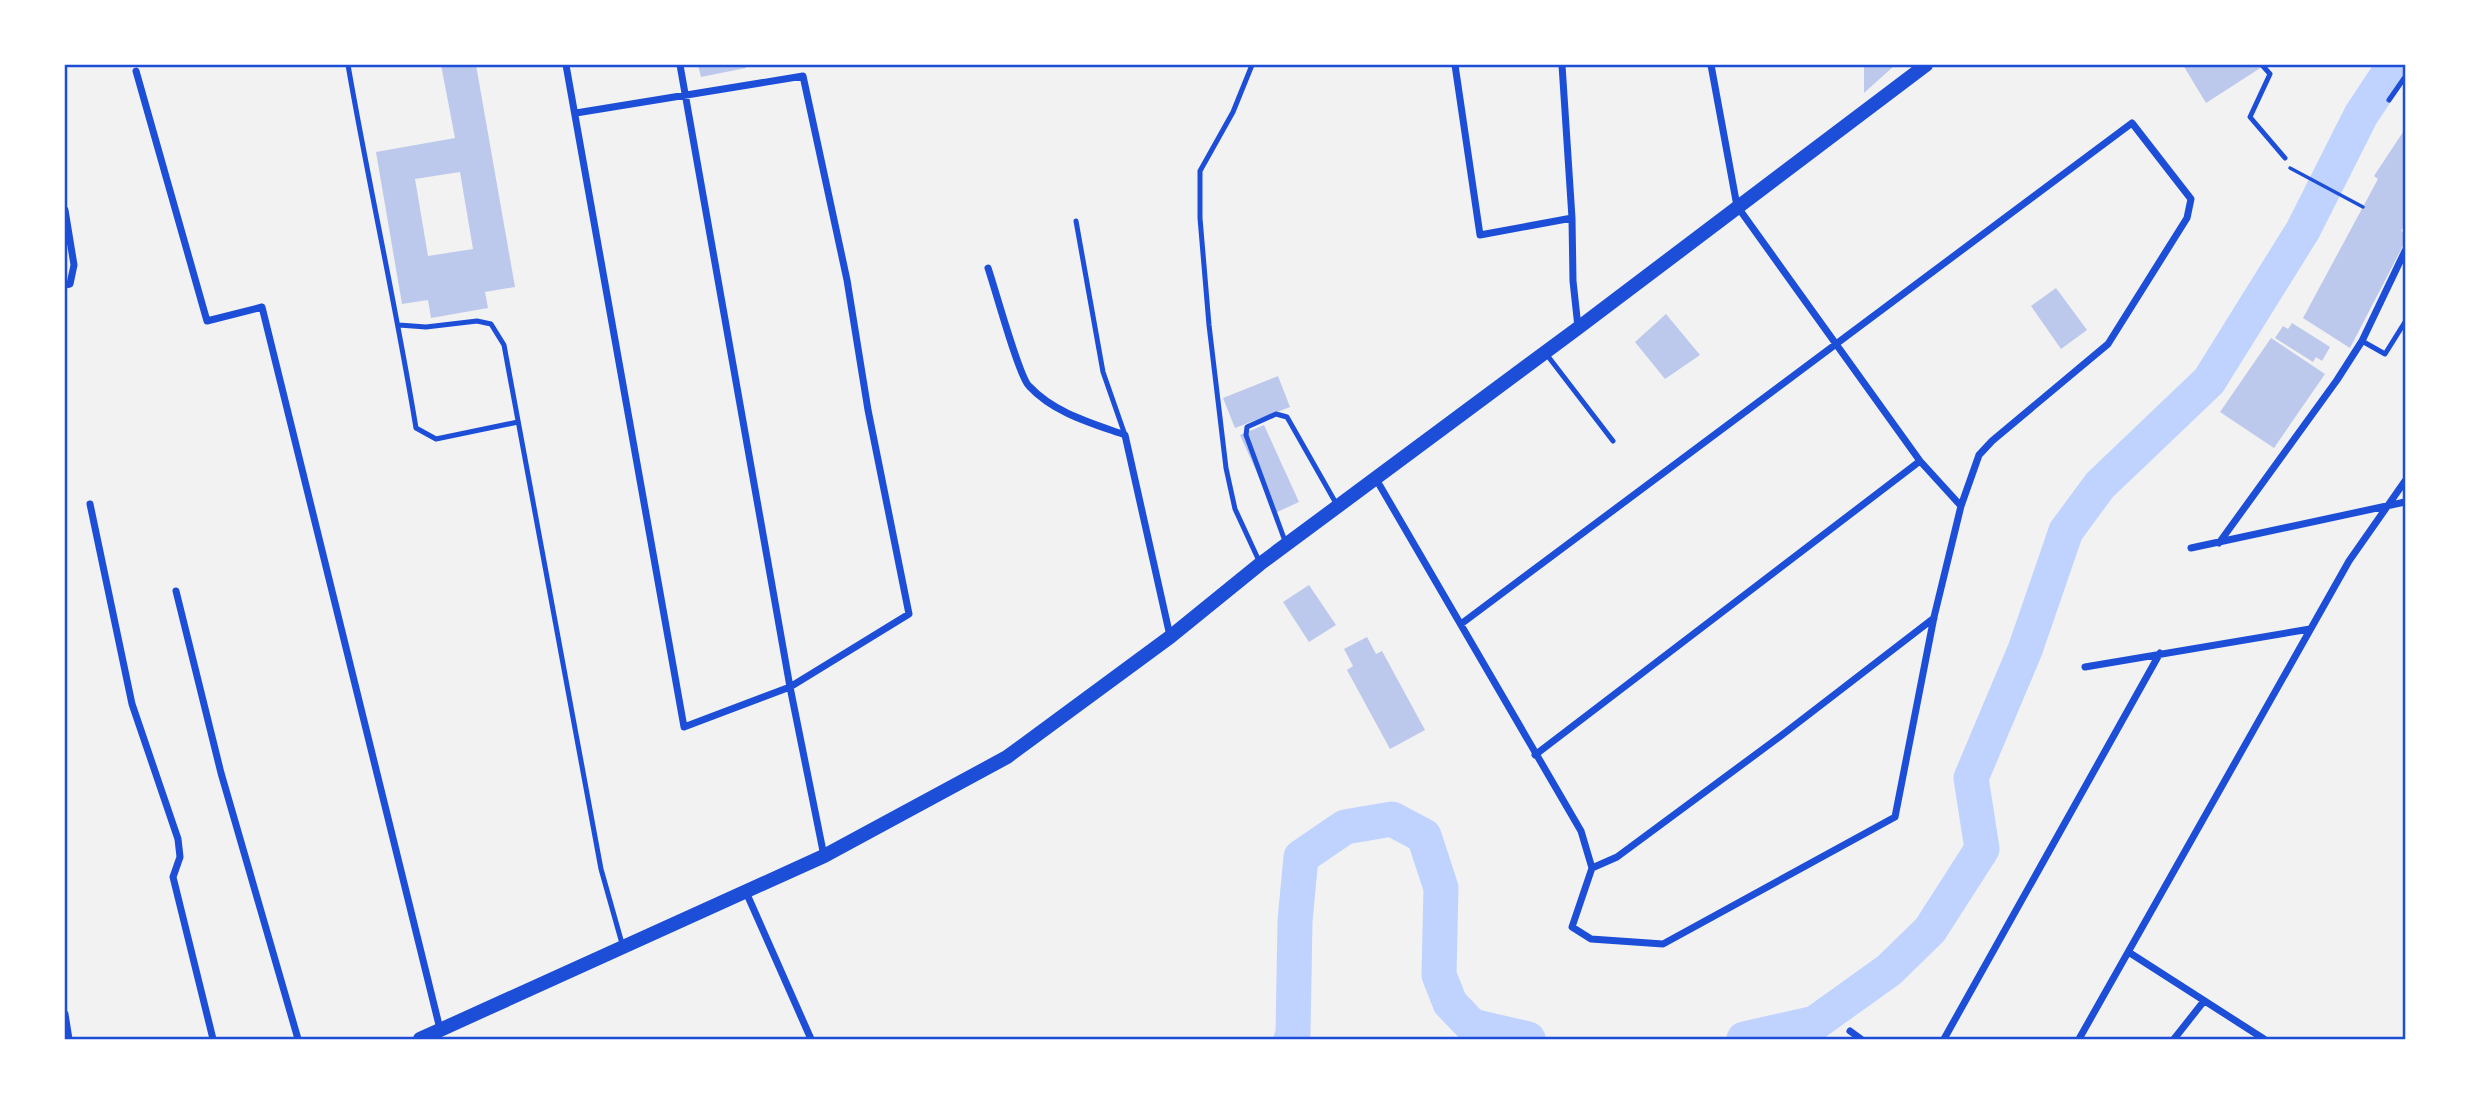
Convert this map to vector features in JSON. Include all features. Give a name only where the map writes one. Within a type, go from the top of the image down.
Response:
[{"type":"main road","points":[[420,1039],[824,856],[1007,757],[1170,637],[1286,544],[1926,65]]},
{"type":"street","points":[[566,65],[684,727],[790,687],[909,614],[868,410],[847,280],[803,76],[576,113]]},
{"type":"street","points":[[680,65],[790,687],[824,856]]},
{"type":"street","points":[[1455,65],[1480,235],[1572,218]]},
{"type":"street","points":[[1562,65],[1572,218],[1573,281],[1578,328]]},
{"type":"street","points":[[1711,65],[1737,206],[1920,461],[1961,506]]},
{"type":"street","points":[[136,71],[207,321],[262,307],[440,1030]]},
{"type":"street","points":[[1376,479],[1581,831],[1592,868],[1572,927],[1591,939],[1663,944],[1895,817],[1934,617],[1961,506],[1979,455],[1992,441],[2108,344],[2187,219],[2191,200],[2132,122],[1461,624]]},
{"type":"street","points":[[65,210],[74,265],[70,284],[65,285]]},
{"type":"street","points":[[2219,543],[2337,380],[2362,341],[2405,251]]},
{"type":"street","points":[[988,268],[1026,384],[1051,405],[1125,435],[1170,637]]},
{"type":"street","points":[[1535,755],[1920,461]]},
{"type":"street","points":[[2079,1039],[2130,953],[2349,561],[2405,481]]},
{"type":"street","points":[[2191,548],[2405,502]]},
{"type":"street","points":[[90,504],[132,704],[178,839],[180,857],[173,877],[213,1039]]},
{"type":"street","points":[[176,591],[221,773],[298,1039]]},
{"type":"street","points":[[1592,868],[1617,856],[1661,824],[1782,735],[1934,617]]},
{"type":"street","points":[[2085,667],[2310,629]]},
{"type":"street","points":[[1944,1039],[2160,653]]},
{"type":"street","points":[[746,892],[809,1039]]},
{"type":"street","points":[[2130,953],[2264,1039]]},
{"type":"street","points":[[2174,1039],[2204,1001]]},
{"type":"street","points":[[65,1014],[69,1039]]},
{"type":"street","points":[[1850,1031],[1860,1039]]},
{"type":"lane","points":[[348,65],[399,325],[416,428],[436,439],[518,422]]},
{"type":"lane","points":[[1252,65],[1233,112],[1200,171],[1200,218],[1209,325],[1226,468],[1235,509],[1260,564]]},
{"type":"lane","points":[[2262,65],[2270,74],[2250,117],[2285,158]]},
{"type":"lane","points":[[2389,100],[2405,77]]},
{"type":"lane","points":[[1076,221],[1103,372],[1125,435]]},
{"type":"lane","points":[[399,325],[426,327],[477,321],[491,324],[504,345],[601,869],[623,947]]},
{"type":"lane","points":[[2362,341],[2385,354],[2405,322]]},
{"type":"lane","points":[[1545,352],[1613,441]]},
{"type":"lane","points":[[1286,544],[1246,435],[1247,427],[1276,414],[1287,417],[1338,506]]},
{"type":"path","points":[[2285,158],[2285,166],[2363,207]]},
{"type":"building","points":[[441,65],[476,65],[515,287],[485,292],[488,308],[431,318],[428,300],[402,304],[376,152],[455,138]],"holes":[[[460,172],[473,249],[428,256],[415,179]]]},
{"type":"building","points":[[698,65],[746,65],[746,68],[701,77]]},
{"type":"building","points":[[1864,65],[1895,65],[1864,93]]},
{"type":"building","points":[[2183,65],[2265,65],[2206,103]]},
{"type":"building","points":[[2405,129],[2405,225],[2401,231],[2405,233],[2405,242],[2350,348],[2303,318],[2378,179],[2374,176]]},
{"type":"building","points":[[2056,288],[2087,330],[2061,349],[2031,306]]},
{"type":"building","points":[[1666,314],[1700,355],[1665,379],[1635,342]]},
{"type":"building","points":[[2292,323],[2330,347],[2322,361],[2316,357],[2313,362],[2275,338],[2283,326],[2288,329]]},
{"type":"building","points":[[2271,338],[2325,374],[2274,448],[2220,412]]},
{"type":"building","points":[[1278,376],[1290,407],[1235,428],[1223,398]]},
{"type":"building","points":[[1264,425],[1299,502],[1275,513],[1240,435]]},
{"type":"building","points":[[1309,585],[1336,625],[1309,642],[1283,602]]},
{"type":"building","points":[[1367,637],[1376,654],[1382,651],[1425,730],[1390,749],[1347,670],[1353,666],[1344,649]]},
{"type":"waterway","points":[[1744,1039],[1815,1023],[1889,970],[1930,930],[1982,849],[1971,778],[2025,650],[2066,531],[2100,485],[2209,381],[2303,230],[2361,115],[2394,65]]},
{"type":"waterway","points":[[1291,1039],[1295,921],[1301,857],[1345,827],[1392,819],[1424,836],[1441,888],[1439,975],[1450,1003],[1472,1026],[1528,1039]]}]
